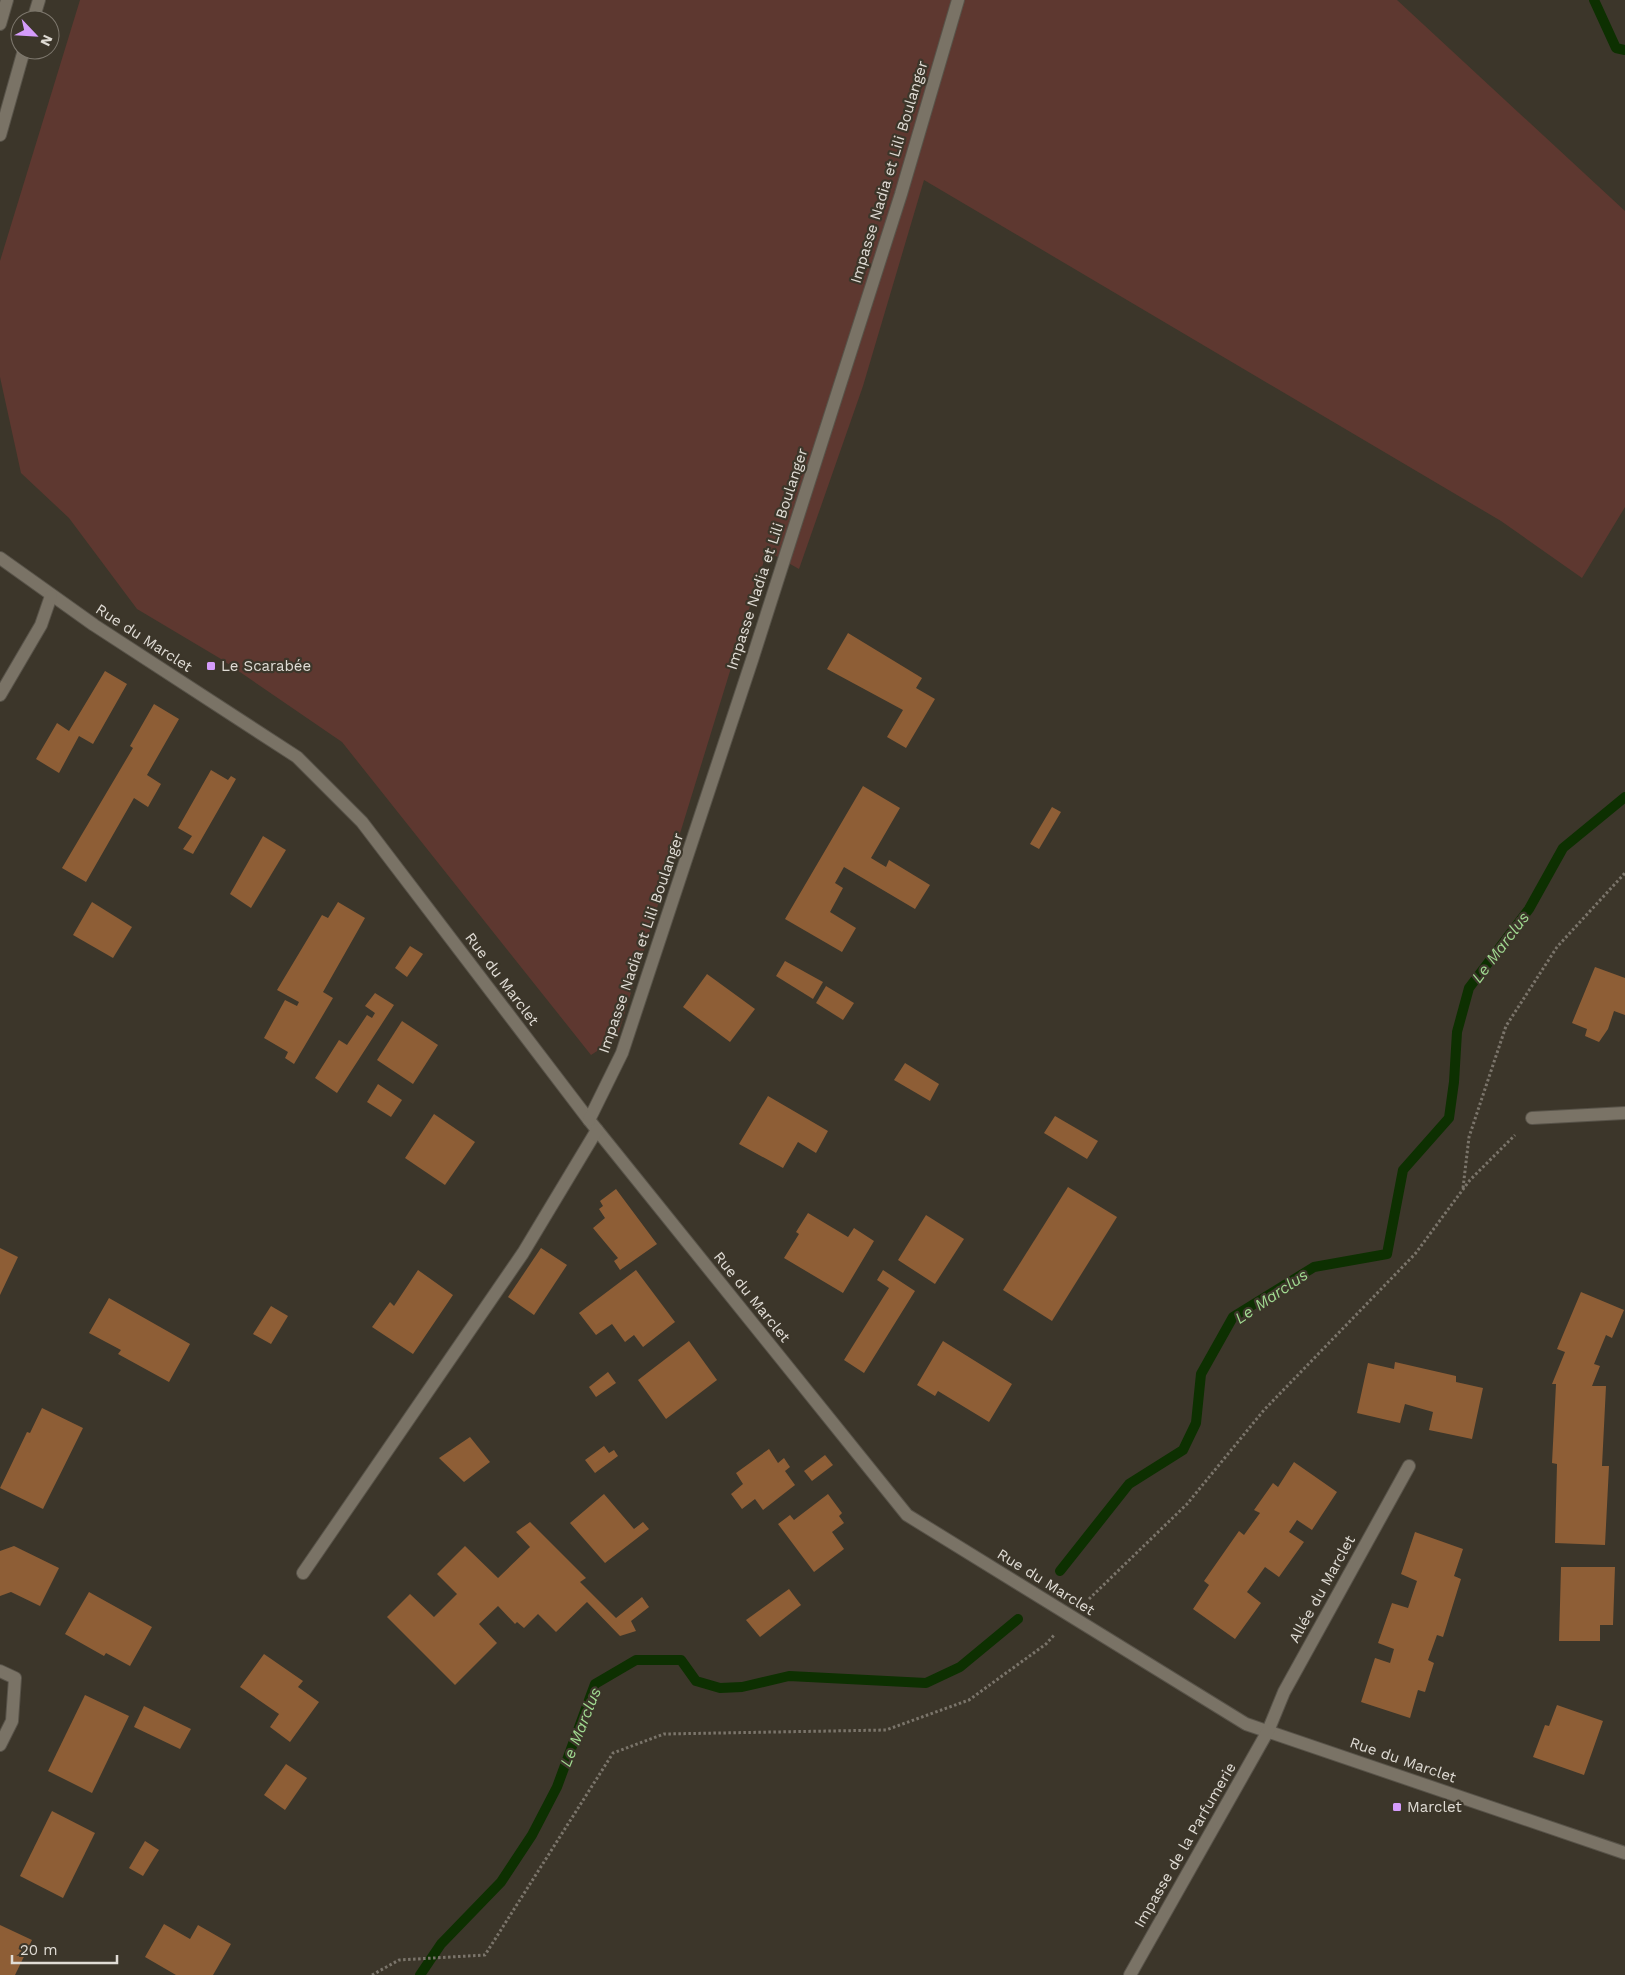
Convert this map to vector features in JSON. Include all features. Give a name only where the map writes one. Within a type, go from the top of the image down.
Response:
[{"type":"street","points":[[0,24],[7,0]]},
{"type":"street","name":"Impasse Nadia et Lili Boulanger","points":[[303,1573],[523,1253],[593,1125],[622,1053],[752,660],[900,194],[958,0]]},
{"type":"street","points":[[0,136],[21,60]]},
{"type":"street","name":"Rue du Marclet","points":[[0,558],[51,596],[297,757],[362,822],[593,1125],[907,1515],[1246,1724],[1625,1853]]},
{"type":"street","points":[[0,695],[41,626],[51,596]]},
{"type":"street","points":[[1532,1118],[1625,1113]]},
{"type":"street","name":"Allée du Marclet","points":[[1268,1731],[1284,1692],[1409,1466]]},
{"type":"street","points":[[0,1670],[15,1678],[12,1721],[0,1744]]},
{"type":"street","name":"Impasse de la Parfumerie","points":[[1130,1975],[1268,1731]]},
{"type":"path","points":[[1463,1188],[1469,1137],[1506,1026],[1556,947],[1625,873]]},
{"type":"path","points":[[372,1975],[404,1960],[458,1957]]},
{"type":"shaded area","points":[[80,0],[1397,0],[1625,211],[1625,507],[1582,578],[1501,521],[924,180],[863,386],[799,569],[767,551],[617,1038],[591,1055],[342,742],[221,659],[137,609],[69,518],[21,473],[0,377],[0,261]]},
{"type":"building","points":[[848,633],[922,678],[916,688],[935,699],[906,748],[887,737],[903,710],[827,669]]},
{"type":"building","points":[[105,671],[127,684],[93,744],[79,736],[59,773],[36,759],[57,723],[69,731]]},
{"type":"building","points":[[154,704],[179,719],[147,775],[161,784],[148,807],[134,798],[86,882],[62,868],[133,748],[130,746]]},
{"type":"building","points":[[211,770],[228,780],[231,776],[236,779],[193,854],[183,849],[192,836],[178,828]]},
{"type":"building","points":[[863,786],[900,808],[871,858],[886,867],[889,860],[930,885],[915,909],[844,867],[835,883],[843,888],[830,912],[856,928],[842,952],[785,919]]},
{"type":"building","points":[[1052,807],[1061,812],[1039,849],[1030,844]]},
{"type":"building","points":[[263,836],[286,850],[251,908],[230,894]]},
{"type":"building","points":[[92,902],[132,927],[113,958],[73,935]]},
{"type":"building","points":[[338,902],[365,918],[323,992],[333,998],[294,1064],[285,1058],[288,1052],[264,1038],[285,1000],[297,1006],[299,1002],[277,990],[322,915],[328,918]]},
{"type":"building","points":[[410,946],[423,954],[407,977],[395,968]]},
{"type":"building","points":[[785,961],[823,982],[813,999],[776,976]]},
{"type":"building","points":[[1595,967],[1625,978],[1625,1015],[1614,1011],[1608,1029],[1599,1042],[1585,1036],[1587,1029],[1572,1023]]},
{"type":"building","points":[[707,974],[755,1009],[730,1042],[683,1007]]},
{"type":"building","points":[[826,986],[854,1003],[843,1020],[816,1003]]},
{"type":"building","points":[[375,993],[394,1005],[337,1093],[315,1078],[339,1040],[347,1045],[367,1015],[372,1018],[375,1013],[365,1006]]},
{"type":"building","points":[[402,1021],[438,1045],[413,1084],[377,1060]]},
{"type":"building","points":[[905,1063],[939,1084],[930,1101],[894,1080]]},
{"type":"building","points":[[378,1084],[402,1100],[391,1117],[367,1102]]},
{"type":"building","points":[[768,1096],[828,1131],[816,1153],[798,1142],[783,1168],[739,1144]]},
{"type":"building","points":[[434,1114],[475,1142],[445,1185],[405,1158]]},
{"type":"building","points":[[1055,1116],[1098,1141],[1087,1159],[1044,1133]]},
{"type":"building","points":[[1068,1187],[1117,1217],[1052,1321],[1003,1290]]},
{"type":"building","points":[[616,1189],[657,1244],[620,1270],[614,1261],[618,1258],[593,1228],[605,1218],[599,1209],[603,1206],[600,1201]]},
{"type":"building","points":[[808,1213],[848,1237],[854,1228],[874,1241],[843,1293],[784,1258],[799,1234],[796,1232]]},
{"type":"building","points":[[926,1215],[964,1239],[935,1284],[898,1260]]},
{"type":"building","points":[[0,1248],[18,1257],[0,1295]]},
{"type":"building","points":[[541,1248],[567,1265],[534,1315],[508,1297]]},
{"type":"building","points":[[418,1270],[453,1295],[413,1354],[372,1327],[390,1302],[394,1306]]},
{"type":"building","points":[[636,1270],[675,1322],[643,1347],[634,1335],[625,1342],[612,1324],[596,1335],[579,1313]]},
{"type":"building","points":[[883,1270],[915,1291],[864,1373],[844,1360],[889,1288],[877,1280]]},
{"type":"building","points":[[1581,1292],[1624,1310],[1612,1338],[1606,1335],[1594,1364],[1600,1366],[1592,1386],[1606,1386],[1602,1466],[1609,1466],[1605,1545],[1555,1543],[1557,1464],[1552,1463],[1556,1384],[1552,1384],[1565,1352],[1557,1349]]},
{"type":"building","points":[[109,1298],[190,1344],[169,1382],[118,1354],[121,1350],[89,1333]]},
{"type":"building","points":[[271,1306],[288,1316],[271,1344],[253,1334]]},
{"type":"building","points":[[689,1341],[717,1380],[666,1419],[638,1380]]},
{"type":"building","points":[[943,1341],[1012,1384],[989,1422],[938,1391],[935,1396],[917,1385]]},
{"type":"building","points":[[1395,1362],[1456,1376],[1456,1382],[1483,1388],[1472,1439],[1429,1430],[1433,1412],[1405,1404],[1400,1423],[1357,1413],[1368,1363],[1394,1369]]},
{"type":"building","points":[[608,1372],[616,1383],[596,1397],[589,1387]]},
{"type":"building","points":[[42,1408],[83,1428],[43,1509],[0,1488],[27,1432],[30,1433]]},
{"type":"building","points":[[470,1437],[490,1462],[464,1482],[439,1458]]},
{"type":"building","points":[[604,1446],[609,1453],[614,1450],[618,1456],[595,1473],[585,1460]]},
{"type":"building","points":[[769,1449],[778,1463],[784,1458],[790,1467],[785,1471],[795,1485],[763,1510],[755,1499],[742,1509],[731,1494],[743,1484],[736,1473]]},
{"type":"building","points":[[825,1455],[833,1465],[812,1481],[804,1471]]},
{"type":"building","points":[[1294,1462],[1337,1492],[1312,1530],[1297,1520],[1289,1532],[1304,1542],[1279,1577],[1265,1567],[1247,1592],[1261,1603],[1235,1639],[1193,1609],[1209,1585],[1204,1581],[1239,1531],[1244,1535],[1260,1513],[1254,1510],[1273,1483],[1278,1487]]},
{"type":"building","points":[[604,1494],[634,1529],[643,1522],[649,1529],[605,1563],[570,1523]]},
{"type":"building","points":[[828,1494],[842,1513],[839,1516],[844,1523],[832,1532],[844,1549],[814,1572],[778,1524],[790,1515],[794,1520]]},
{"type":"building","points":[[530,1522],[586,1578],[580,1582],[616,1618],[642,1597],[649,1607],[631,1621],[636,1631],[620,1636],[587,1602],[556,1632],[538,1614],[524,1628],[517,1622],[515,1624],[498,1606],[479,1624],[497,1643],[455,1685],[387,1617],[410,1594],[434,1617],[457,1594],[437,1574],[465,1546],[498,1578],[530,1547],[516,1532]]},
{"type":"building","points":[[1415,1532],[1463,1549],[1454,1576],[1461,1579],[1443,1637],[1437,1635],[1428,1660],[1434,1663],[1425,1692],[1418,1690],[1410,1718],[1361,1702],[1375,1658],[1390,1663],[1394,1649],[1378,1643],[1392,1603],[1408,1608],[1417,1581],[1401,1574]]},
{"type":"building","points":[[14,1546],[59,1568],[40,1606],[11,1592],[0,1596],[0,1551]]},
{"type":"building","points":[[1561,1567],[1615,1567],[1613,1625],[1600,1625],[1600,1641],[1559,1641]]},
{"type":"building","points":[[789,1589],[801,1605],[760,1637],[746,1620]]},
{"type":"building","points":[[89,1592],[152,1627],[130,1666],[106,1653],[104,1656],[65,1634]]},
{"type":"building","points":[[264,1654],[303,1681],[298,1687],[319,1702],[290,1742],[270,1727],[279,1714],[240,1687]]},
{"type":"building","points":[[85,1695],[129,1716],[92,1793],[48,1771]]},
{"type":"building","points":[[1557,1705],[1603,1721],[1584,1775],[1533,1757],[1545,1725],[1549,1726]]},
{"type":"building","points":[[144,1706],[191,1729],[180,1749],[134,1727]]},
{"type":"building","points":[[286,1764],[307,1778],[285,1810],[264,1795]]},
{"type":"building","points":[[52,1811],[95,1833],[63,1898],[20,1876]]},
{"type":"building","points":[[145,1841],[159,1850],[143,1876],[129,1868]]},
{"type":"building","points":[[164,1924],[190,1939],[198,1925],[231,1944],[213,1975],[176,1975],[145,1957]]},
{"type":"building","points":[[0,1925],[32,1940],[15,1975],[0,1975]]},
{"type":"waterway","name":"Le Marclus","points":[[1594,0],[1616,48],[1625,50]]},
{"type":"waterway","name":"Le Marclus","points":[[1060,1571],[1129,1484],[1183,1450],[1196,1423],[1201,1374],[1233,1317],[1314,1267],[1387,1254],[1403,1170],[1449,1118],[1454,1082],[1457,1032],[1469,988],[1529,909],[1563,848],[1625,797]]},
{"type":"waterway","name":"Le Marclus","points":[[420,1975],[441,1944],[501,1882],[532,1835],[557,1787],[595,1684],[636,1660],[681,1660],[696,1681],[720,1688],[742,1687],[789,1676],[926,1683],[960,1667],[1018,1619]]},
{"type":"place","name":"Le Scarabée","points":[[211,666]]},
{"type":"place","name":"Marclet","points":[[1397,1807]]}]
